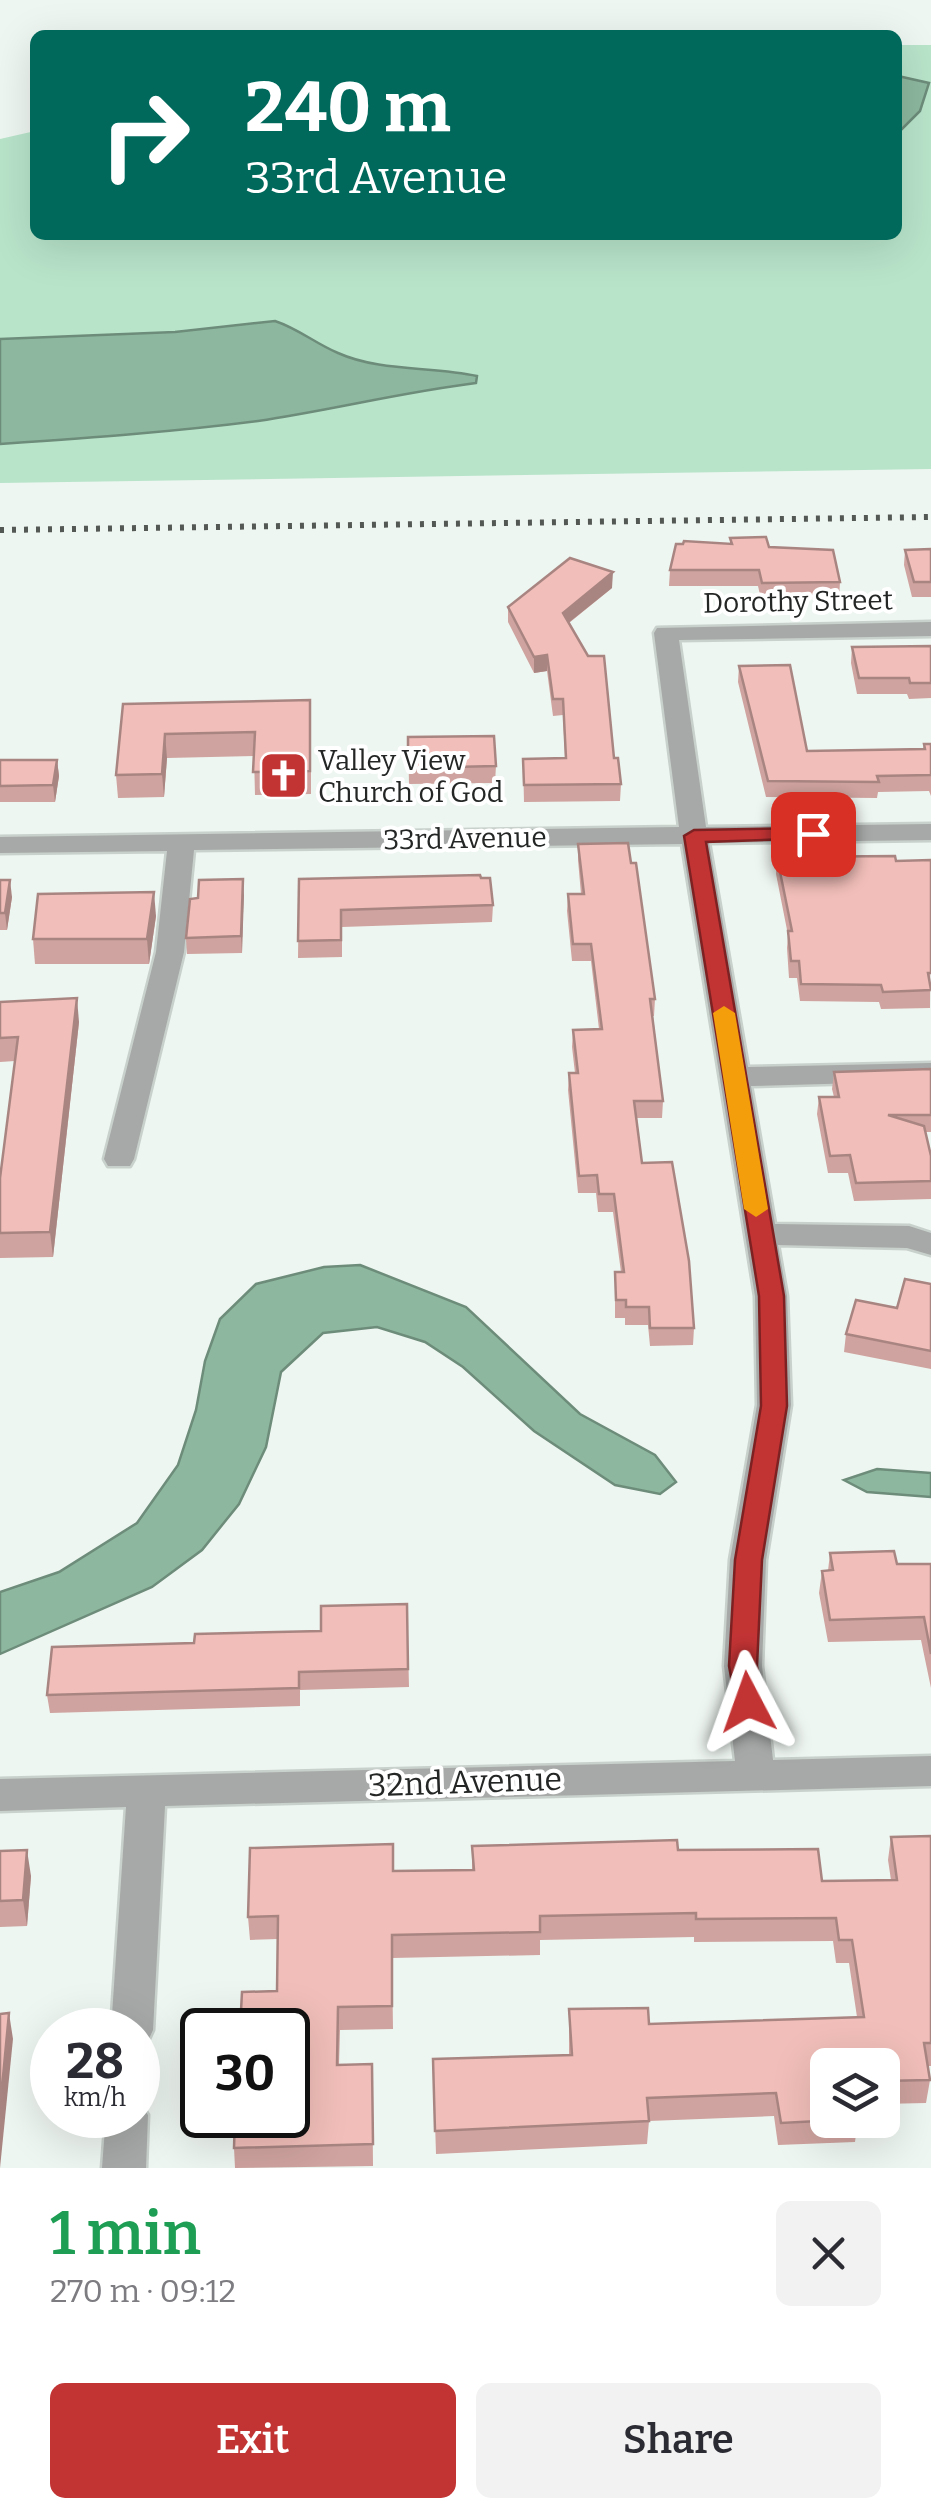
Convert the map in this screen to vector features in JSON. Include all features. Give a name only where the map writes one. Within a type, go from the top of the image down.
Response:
[{"type":"street","name":"Dorothy Street","points":[[694,836],[666,633],[931,629]]},
{"type":"street","name":"33rd Avenue","points":[[0,845],[931,832]]},
{"type":"street","points":[[694,836],[772,1296],[774,1406],[748,1560],[743,1666],[756,1774]]},
{"type":"street","points":[[119,1159],[170,952],[181,842]]},
{"type":"street","points":[[734,1077],[931,1072]]},
{"type":"street","points":[[760,1234],[909,1237],[931,1244]]},
{"type":"street","name":"32nd Avenue","points":[[0,1795],[931,1771]]},
{"type":"street","points":[[133,2008],[146,1792]]},
{"type":"street","points":[[124,2168],[126,2138]]},
{"type":"shaded area","points":[[902,45],[931,45],[931,469],[0,483],[0,139],[30,132],[30,240],[902,240]]},
{"type":"shaded area","points":[[902,77],[929,83],[920,111],[902,129]]},
{"type":"shaded area","points":[[275,321],[354,359],[477,376],[476,383],[258,421],[0,444],[0,339],[175,332]]},
{"type":"shaded area","points":[[360,1265],[466,1307],[580,1414],[655,1455],[676,1482],[660,1494],[615,1485],[534,1431],[463,1367],[425,1342],[377,1327],[323,1333],[281,1372],[266,1447],[239,1504],[202,1550],[152,1587],[0,1654],[0,1592],[59,1572],[137,1523],[178,1465],[220,1319],[256,1284],[324,1267]]},
{"type":"shaded area","points":[[877,1469],[931,1473],[931,1497],[867,1492],[844,1480]]},
{"type":"building","points":[[766,537],[769,547],[833,550],[840,582],[762,583],[759,570],[670,570],[676,544],[684,541],[732,544],[730,538]]},
{"type":"building","points":[[931,549],[931,582],[914,582],[905,550]]},
{"type":"building","points":[[570,558],[613,572],[563,613],[588,656],[604,656],[614,758],[618,758],[621,784],[524,785],[523,759],[566,758],[563,699],[553,699],[547,655],[534,657],[508,607]]},
{"type":"building","points":[[931,646],[931,683],[910,683],[909,678],[859,678],[852,647]]},
{"type":"building","points":[[790,665],[807,751],[925,749],[924,744],[931,744],[931,775],[877,776],[879,782],[768,781],[739,666]]},
{"type":"building","points":[[310,700],[310,771],[253,772],[255,732],[165,734],[162,774],[116,775],[123,704]]},
{"type":"building","points":[[494,736],[496,766],[408,768],[408,737]]},
{"type":"building","points":[[0,760],[57,760],[53,785],[0,786]]},
{"type":"building","points":[[628,843],[631,863],[636,863],[655,999],[650,999],[663,1101],[634,1101],[642,1163],[672,1162],[689,1261],[694,1328],[650,1328],[649,1307],[626,1307],[626,1300],[616,1300],[615,1272],[624,1272],[614,1194],[599,1194],[597,1175],[579,1176],[569,1073],[578,1073],[573,1030],[602,1029],[591,944],[573,944],[568,894],[584,894],[578,844]]},
{"type":"building","points":[[895,856],[896,861],[931,860],[931,990],[883,992],[881,985],[801,984],[799,961],[791,961],[788,931],[792,931],[777,857]]},
{"type":"building","points":[[480,875],[490,878],[493,905],[341,910],[341,940],[298,941],[299,879]]},
{"type":"building","points":[[243,879],[241,936],[186,938],[190,899],[198,898],[199,880]]},
{"type":"building","points":[[0,880],[10,880],[5,913],[0,913]]},
{"type":"building","points":[[154,892],[147,939],[33,939],[38,894]]},
{"type":"building","points":[[77,998],[50,1232],[0,1233],[0,1178],[18,1037],[0,1038],[0,1002]]},
{"type":"building","points":[[931,1069],[931,1115],[888,1115],[924,1126],[931,1156],[931,1181],[856,1183],[850,1155],[830,1156],[819,1097],[839,1097],[834,1072]]},
{"type":"building","points":[[905,1279],[931,1284],[931,1351],[846,1334],[856,1300],[897,1308]]},
{"type":"building","points":[[894,1551],[897,1564],[931,1564],[931,1654],[924,1617],[830,1620],[822,1571],[833,1570],[830,1553]]},
{"type":"building","points":[[407,1604],[408,1669],[299,1672],[299,1688],[47,1695],[52,1647],[194,1643],[195,1634],[321,1631],[321,1606]]},
{"type":"building","points":[[931,1836],[931,2043],[924,2043],[930,2080],[900,2081],[900,2048],[810,2048],[810,2121],[781,2123],[776,2093],[647,2098],[649,2121],[435,2131],[433,2059],[572,2055],[569,2009],[648,2008],[649,2024],[864,2017],[852,1940],[839,1940],[836,1918],[696,1919],[696,1913],[540,1916],[540,1932],[392,1935],[392,2006],[338,2007],[337,2065],[372,2064],[373,2144],[234,2148],[234,2138],[310,2138],[310,2008],[241,2008],[242,1992],[277,1991],[278,1916],[248,1917],[250,1848],[393,1844],[393,1871],[474,1870],[472,1846],[677,1840],[678,1850],[818,1849],[822,1881],[897,1880],[891,1837]]},
{"type":"building","points":[[27,1850],[23,1900],[0,1901],[0,1851]]},
{"type":"building","points":[[9,2013],[0,2109],[0,2014]]},
{"type":"railway","points":[[0,530],[931,517]]},
{"type":"slow traffic","points":[[724,1013],[756,1209]]},
{"type":"place","name":"Valley View Church of God","points":[[283,776]]},
{"type":"route","points":[[748,1702],[743,1666],[748,1560],[774,1406],[772,1296],[694,836],[813,834]]}]
